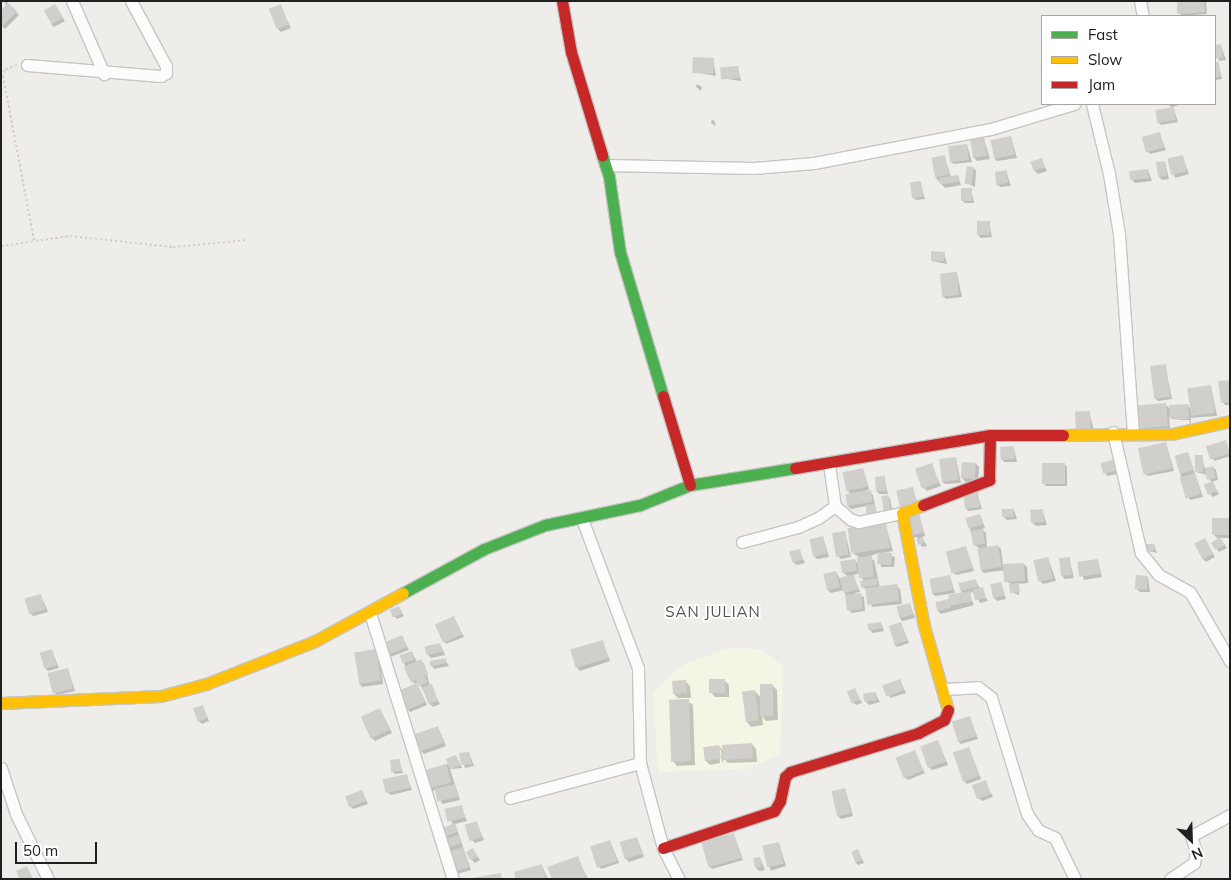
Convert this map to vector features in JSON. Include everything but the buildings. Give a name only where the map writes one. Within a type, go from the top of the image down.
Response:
[{"type":"street","points":[[72,1],[104,74]]},
{"type":"street","points":[[27,65],[104,74],[161,76],[166,73],[166,66],[131,1]]},
{"type":"street","points":[[562,1],[571,52],[606,165],[620,252],[690,485]]},
{"type":"street","points":[[1140,1],[1143,15]]},
{"type":"street","points":[[606,165],[754,168],[814,163],[983,131],[1071,105]]},
{"type":"street","points":[[1092,105],[1109,174],[1119,234],[1133,432]]},
{"type":"street","points":[[1,703],[161,696],[258,665],[370,613],[484,549],[545,525],[582,519],[640,505],[690,485],[734,475],[829,464],[990,435],[1113,432],[1172,434],[1230,421]]},
{"type":"street","points":[[1113,432],[1141,553],[1159,575],[1190,592],[1230,661]]},
{"type":"street","points":[[829,464],[835,506],[858,522],[902,513],[989,480],[990,435]]},
{"type":"street","points":[[742,542],[798,527],[818,518],[835,506]]},
{"type":"street","points":[[663,848],[774,811],[780,801],[785,777],[790,772],[918,733],[944,720],[948,714],[944,689],[919,609],[902,513]]},
{"type":"street","points":[[582,519],[638,668],[640,763],[663,848],[678,879]]},
{"type":"street","points":[[370,613],[453,879]]},
{"type":"street","points":[[944,689],[978,687],[991,697],[1027,814],[1038,830],[1056,838],[1075,879]]},
{"type":"street","points":[[510,798],[640,763]]},
{"type":"street","points":[[1,768],[16,814],[48,879]]},
{"type":"street","points":[[1170,879],[1194,863],[1196,852],[1191,836],[1230,816]]},
{"type":"path","points":[[27,65],[12,65],[4,70],[3,76],[34,240]]},
{"type":"path","points":[[1,246],[34,240],[97,237],[173,247],[248,240]]},
{"type":"shaded area","points":[[730,648],[760,649],[783,666],[780,754],[747,769],[658,772],[653,692],[684,664]]},
{"type":"traffic: fast","points":[[602,155],[609,177],[620,252],[663,396]]},
{"type":"traffic: fast","points":[[403,593],[484,549],[545,525],[640,505],[690,485],[795,468]]},
{"type":"traffic: slow","points":[[1063,435],[1172,434],[1230,421]]},
{"type":"traffic: slow","points":[[923,505],[902,513],[924,626],[948,710]]},
{"type":"traffic: slow","points":[[1,703],[161,696],[206,684],[315,641],[403,593]]},
{"type":"traffic: jam","points":[[562,1],[571,52],[602,155]]},
{"type":"traffic: jam","points":[[663,396],[690,485]]},
{"type":"traffic: jam","points":[[795,468],[990,435],[1063,435]]},
{"type":"traffic: jam","points":[[923,505],[989,480],[990,435]]},
{"type":"traffic: jam","points":[[663,848],[774,811],[780,801],[785,777],[790,772],[918,733],[944,720],[948,710]]},
{"type":"district","name":"SAN JULIAN","points":[[713,612]]}]
